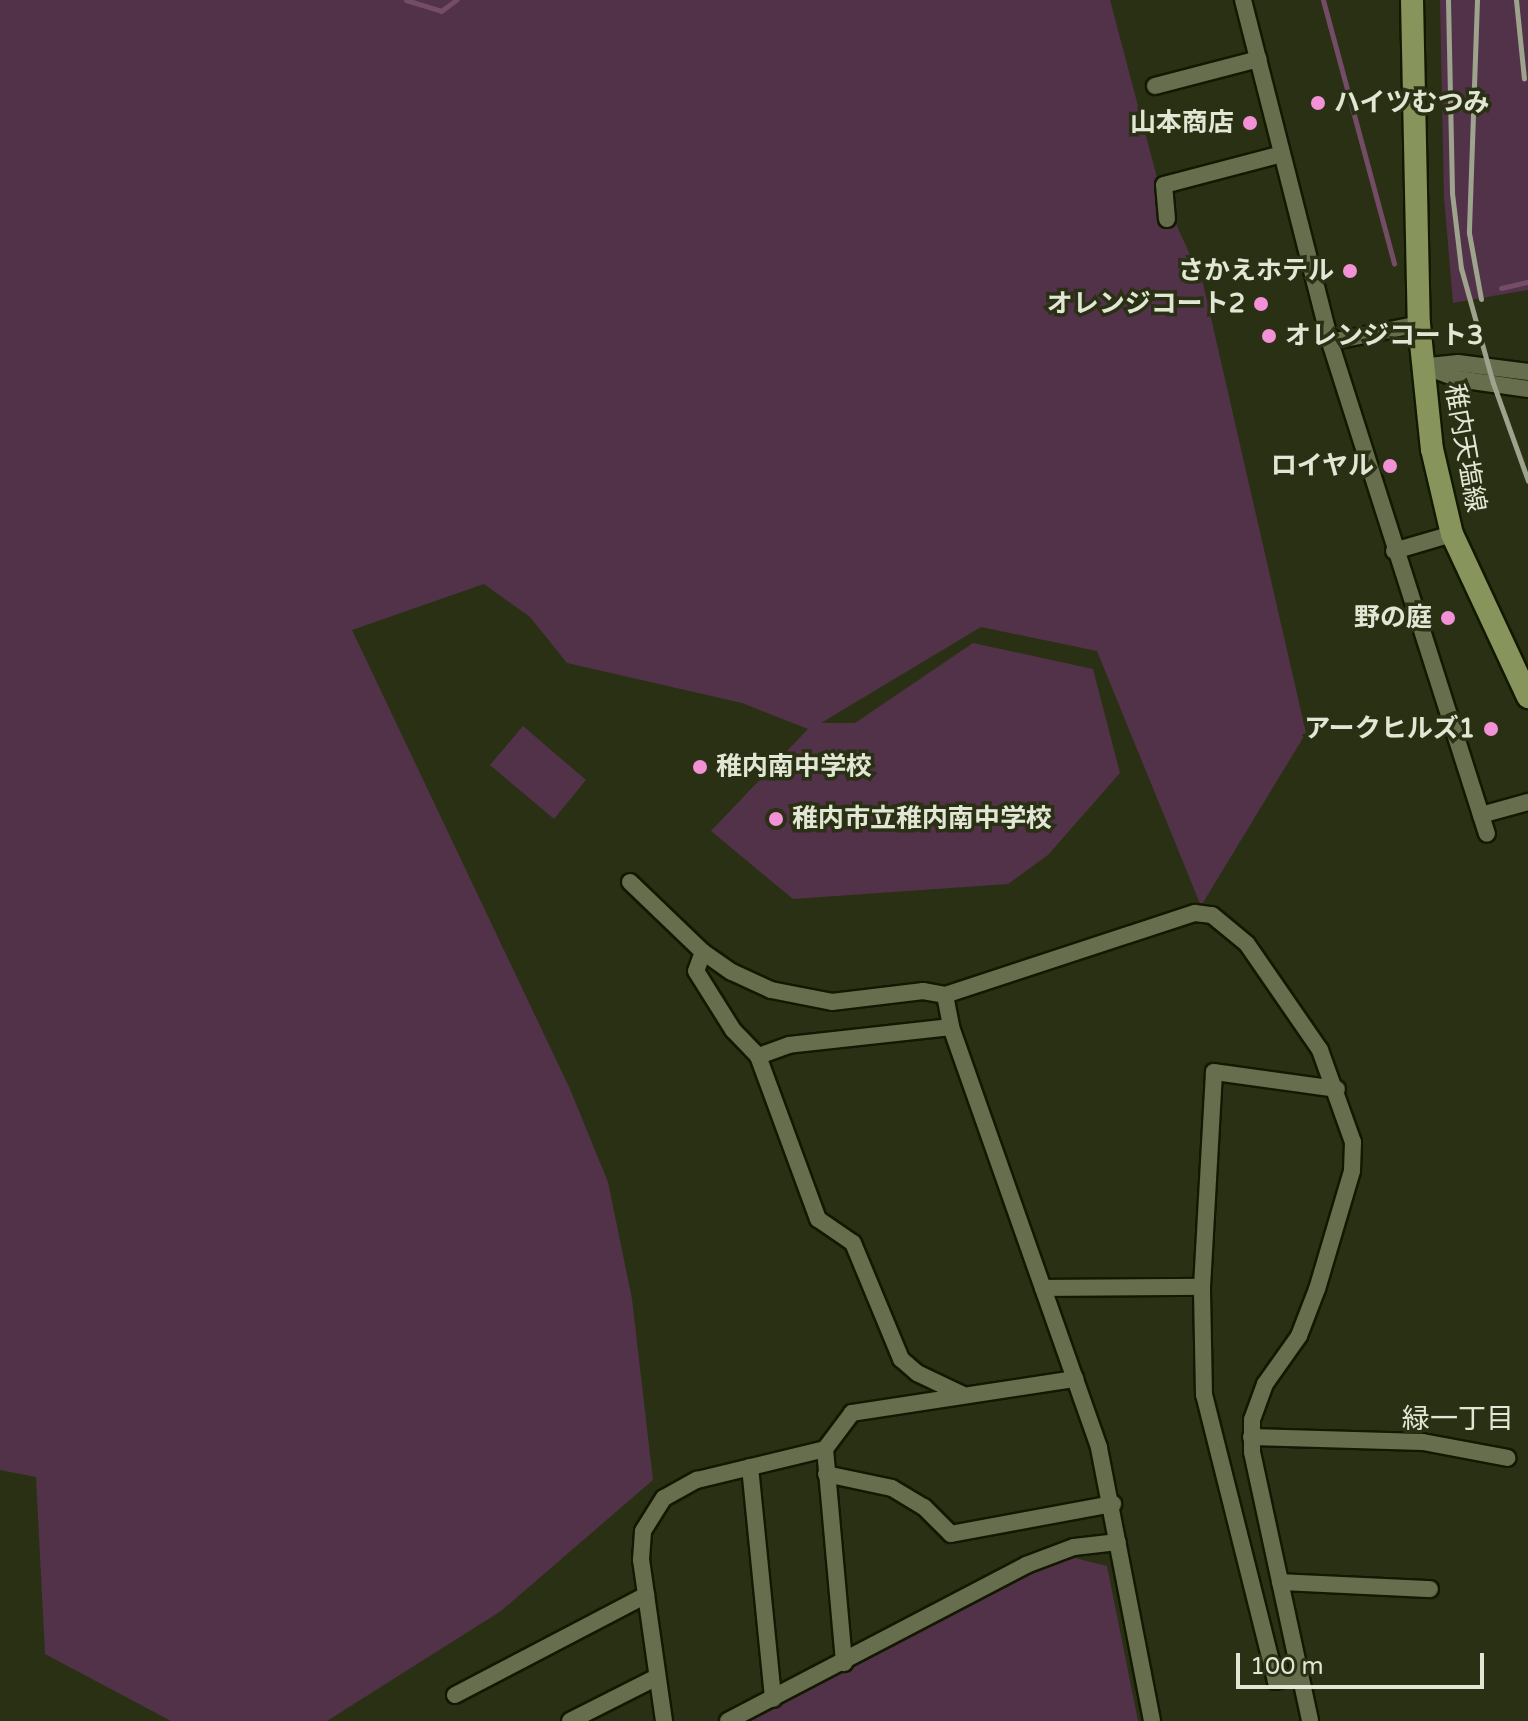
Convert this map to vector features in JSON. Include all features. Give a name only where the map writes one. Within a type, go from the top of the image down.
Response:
[{"type":"main road","name":"稚内天塩線","points":[[1412,0],[1419,324],[1432,449],[1452,534],[1528,697]]},
{"type":"street","points":[[1243,0],[1330,342],[1394,551],[1487,834]]},
{"type":"street","points":[[1155,86],[1259,59]]},
{"type":"street","points":[[1167,219],[1164,185],[1282,154]]},
{"type":"street","points":[[1330,342],[1419,324]]},
{"type":"street","points":[[1424,366],[1458,363],[1528,372]]},
{"type":"street","points":[[1424,366],[1458,379],[1528,389]]},
{"type":"street","points":[[1394,551],[1452,534]]},
{"type":"street","points":[[1481,815],[1528,802]]},
{"type":"street","points":[[630,882],[703,952],[771,990],[810,1000],[832,1002],[923,991],[945,995],[1176,917],[1212,915],[1247,944],[1320,1050],[1337,1089],[1353,1142],[1352,1171],[1317,1289],[1299,1336],[1261,1394],[1251,1437],[1310,1721]]},
{"type":"street","points":[[703,952],[696,971],[733,1030],[758,1056],[818,1219],[853,1243],[901,1359],[917,1373],[961,1394]]},
{"type":"street","points":[[945,995],[951,1027],[1075,1379],[1113,1504],[1152,1721]]},
{"type":"street","points":[[758,1056],[789,1045],[951,1027]]},
{"type":"street","points":[[1300,1675],[1276,1681],[1212,1435],[1202,1367],[1202,1287],[1214,1072],[1337,1089]]},
{"type":"street","points":[[1043,1288],[1202,1287]]},
{"type":"street","points":[[844,1663],[825,1449],[852,1413],[1075,1379]]},
{"type":"street","points":[[1251,1437],[1423,1442],[1508,1458]]},
{"type":"street","points":[[664,1721],[646,1595],[643,1531],[652,1511],[697,1480],[825,1449]]},
{"type":"street","points":[[750,1467],[773,1699]]},
{"type":"street","points":[[826,1474],[892,1488],[924,1507],[951,1534],[1113,1504]]},
{"type":"street","points":[[728,1721],[844,1663],[1026,1565],[1074,1547],[1118,1542]]},
{"type":"street","points":[[1280,1582],[1430,1589]]},
{"type":"street","points":[[455,1695],[646,1595]]},
{"type":"street","points":[[570,1721],[657,1677]]},
{"type":"shaded area","points":[[0,0],[1110,0],[1160,189],[1203,283],[1306,733],[1201,906],[1097,651],[981,627],[821,723],[855,723],[973,643],[1093,669],[1120,773],[1048,855],[1008,884],[793,899],[711,831],[808,729],[742,703],[567,663],[530,617],[484,584],[352,630],[570,1089],[608,1182],[632,1299],[653,1480],[501,1611],[327,1721],[171,1721],[45,1654],[36,1477],[0,1470]]},
{"type":"shaded area","points":[[1440,0],[1528,0],[1528,290],[1453,303],[1444,197]]},
{"type":"shaded area","points":[[523,726],[586,780],[554,819],[490,765]]},
{"type":"shaded area","points":[[1059,1554],[1107,1566],[1138,1721],[750,1721]]},
{"type":"waterway","points":[[406,0],[441,11],[456,0]]},
{"type":"waterway","points":[[1323,0],[1394,264]]},
{"type":"waterway","points":[[1501,288],[1528,282]]},
{"type":"railway","points":[[1448,0],[1452,193],[1461,268],[1493,383],[1528,481]]},
{"type":"railway","points":[[1477,0],[1469,233],[1481,299]]},
{"type":"railway","points":[[1516,0],[1524,79]]},
{"type":"place","name":"ハイツむつみ","points":[[1318,103]]},
{"type":"place","name":"山本商店","points":[[1250,123]]},
{"type":"place","name":"さかえホテル","points":[[1350,271]]},
{"type":"place","name":"オレンジコート2","points":[[1261,304]]},
{"type":"place","name":"オレンジコート3","points":[[1269,336]]},
{"type":"place","name":"ロイヤル","points":[[1390,466]]},
{"type":"place","name":"野の庭","points":[[1448,618]]},
{"type":"place","name":"アークヒルズ1","points":[[1491,729]]},
{"type":"place","name":"稚内南中学校","points":[[700,767]]},
{"type":"place","name":"稚内市立稚内南中学校","points":[[776,819]]},
{"type":"district","name":"緑一丁目","points":[[1458,1419]]}]
